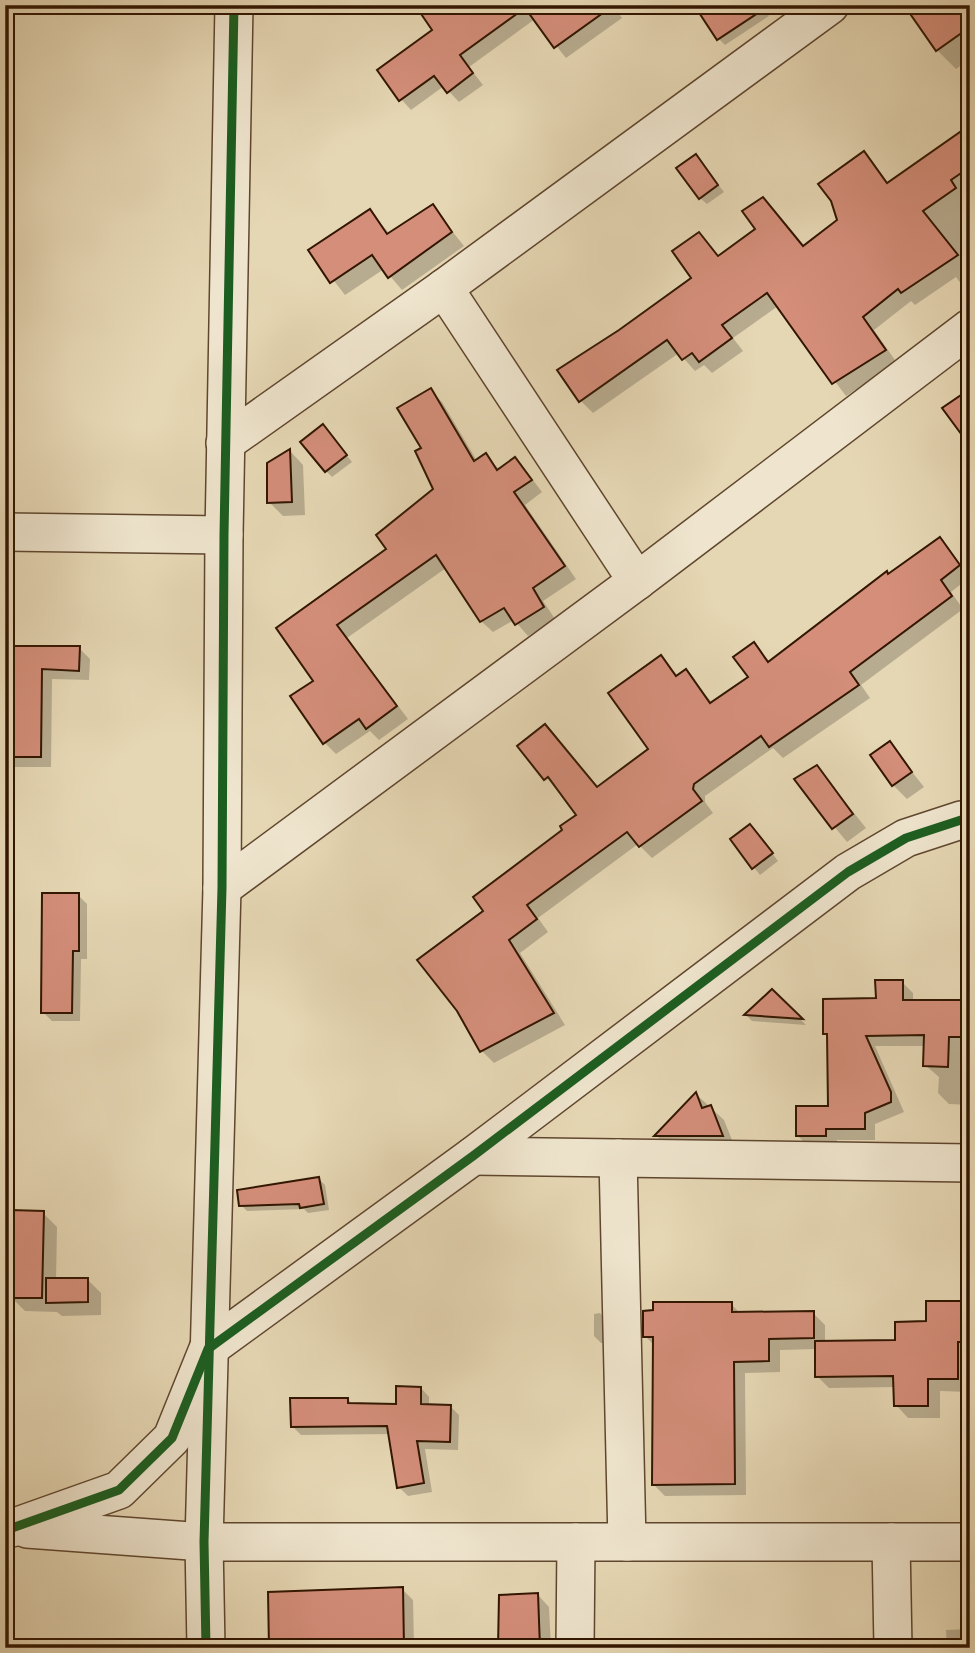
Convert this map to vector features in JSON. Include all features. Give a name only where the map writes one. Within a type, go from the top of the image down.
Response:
[{"type":"street","points":[[206,1648],[204,1542],[222,888],[225,443],[234,5]]},
{"type":"street","points":[[225,443],[444,288],[830,5]]},
{"type":"street","points":[[444,288],[637,581]]},
{"type":"street","points":[[222,888],[637,581],[970,327]]},
{"type":"street","points":[[5,532],[224,535]]},
{"type":"street","points":[[9,1528],[119,1490],[172,1438],[208,1349],[473,1156],[848,872],[906,838],[970,820]]},
{"type":"street","points":[[473,1156],[970,1163]]},
{"type":"street","points":[[618,1158],[627,1542]]},
{"type":"street","points":[[9,1528],[204,1542],[970,1542]]},
{"type":"street","points":[[575,1648],[576,1542]]},
{"type":"street","points":[[891,1542],[893,1648]]},
{"type":"building","points":[[415,5],[614,5],[554,48],[525,8],[460,55],[473,73],[447,93],[434,76],[399,101],[377,70],[432,30]]},
{"type":"building","points":[[694,5],[770,5],[717,40]]},
{"type":"building","points":[[904,5],[970,5],[970,27],[936,51]]},
{"type":"building","points":[[970,125],[970,167],[951,180],[956,188],[923,211],[958,255],[901,293],[898,289],[863,317],[886,350],[832,384],[767,293],[722,325],[732,338],[699,362],[692,353],[682,360],[667,340],[579,402],[557,370],[619,330],[691,278],[672,251],[699,232],[718,256],[755,229],[742,211],[763,197],[803,246],[837,220],[831,201],[818,184],[864,151],[887,183]]},
{"type":"building","points":[[696,154],[718,185],[699,199],[676,168]]},
{"type":"building","points":[[433,204],[452,232],[388,278],[372,255],[330,283],[308,250],[370,209],[387,234]]},
{"type":"building","points":[[431,388],[474,461],[486,453],[497,470],[515,457],[532,480],[514,492],[565,566],[533,588],[544,607],[515,625],[504,608],[480,622],[436,555],[337,625],[397,706],[366,729],[359,719],[323,744],[290,696],[313,681],[276,628],[386,549],[376,535],[433,489],[415,451],[421,448],[397,408]]},
{"type":"building","points":[[970,389],[970,446],[942,408]]},
{"type":"building","points":[[323,424],[347,455],[325,472],[300,442]]},
{"type":"building","points":[[290,449],[292,502],[267,503],[267,463]]},
{"type":"building","points":[[940,537],[960,565],[941,580],[952,596],[850,672],[859,685],[769,747],[761,736],[694,784],[693,789],[702,801],[639,847],[627,832],[527,905],[537,919],[509,940],[554,1013],[480,1052],[457,1011],[417,960],[483,911],[473,897],[562,830],[560,826],[576,815],[548,777],[544,780],[517,746],[545,724],[597,787],[648,749],[608,693],[661,655],[676,676],[686,669],[710,703],[748,677],[733,657],[754,642],[768,662],[887,571],[888,574]]},
{"type":"building","points":[[8,646],[80,646],[79,671],[42,669],[41,757],[7,757]]},
{"type":"building","points":[[890,741],[912,772],[892,786],[870,755]]},
{"type":"building","points":[[817,765],[853,814],[832,829],[794,779]]},
{"type":"building","points":[[750,824],[773,853],[752,869],[730,839]]},
{"type":"building","points":[[42,893],[79,893],[79,951],[73,951],[72,1013],[41,1013]]},
{"type":"building","points":[[875,980],[903,980],[903,1000],[970,1000],[970,1037],[949,1037],[948,1067],[923,1066],[924,1035],[866,1036],[891,1092],[891,1102],[865,1113],[865,1129],[826,1129],[826,1136],[796,1136],[796,1106],[828,1106],[827,1034],[823,1034],[823,999],[876,998]]},
{"type":"building","points":[[772,989],[803,1019],[744,1015]]},
{"type":"building","points":[[696,1092],[702,1108],[711,1105],[723,1136],[654,1136]]},
{"type":"building","points":[[319,1177],[324,1204],[300,1208],[299,1204],[239,1206],[237,1190]]},
{"type":"building","points":[[10,1210],[44,1211],[42,1298],[9,1298],[10,1251],[5,1251],[5,1222],[10,1223]]},
{"type":"building","points":[[46,1278],[88,1278],[88,1302],[46,1303]]},
{"type":"building","points":[[926,1301],[970,1301],[970,1342],[958,1342],[958,1379],[928,1379],[928,1406],[894,1406],[893,1376],[815,1377],[815,1341],[895,1340],[895,1322],[926,1321]]},
{"type":"building","points":[[653,1302],[732,1302],[732,1312],[814,1311],[814,1338],[769,1339],[769,1361],[734,1362],[735,1484],[652,1485],[653,1337],[643,1337],[643,1311],[653,1310]]},
{"type":"building","points":[[396,1386],[421,1387],[421,1404],[451,1405],[450,1442],[417,1441],[424,1483],[397,1488],[387,1426],[291,1427],[290,1398],[348,1398],[348,1403],[396,1404]]},
{"type":"building","points":[[403,1587],[404,1648],[269,1648],[268,1592]]},
{"type":"building","points":[[538,1593],[540,1648],[498,1648],[499,1595]]},
{"type":"cycle path","points":[[206,1648],[204,1542],[222,888],[224,535],[234,5]]},
{"type":"cycle path","points":[[12,1528],[119,1490],[172,1438],[208,1349],[473,1156],[848,872],[906,838],[961,820],[970,820]]}]
